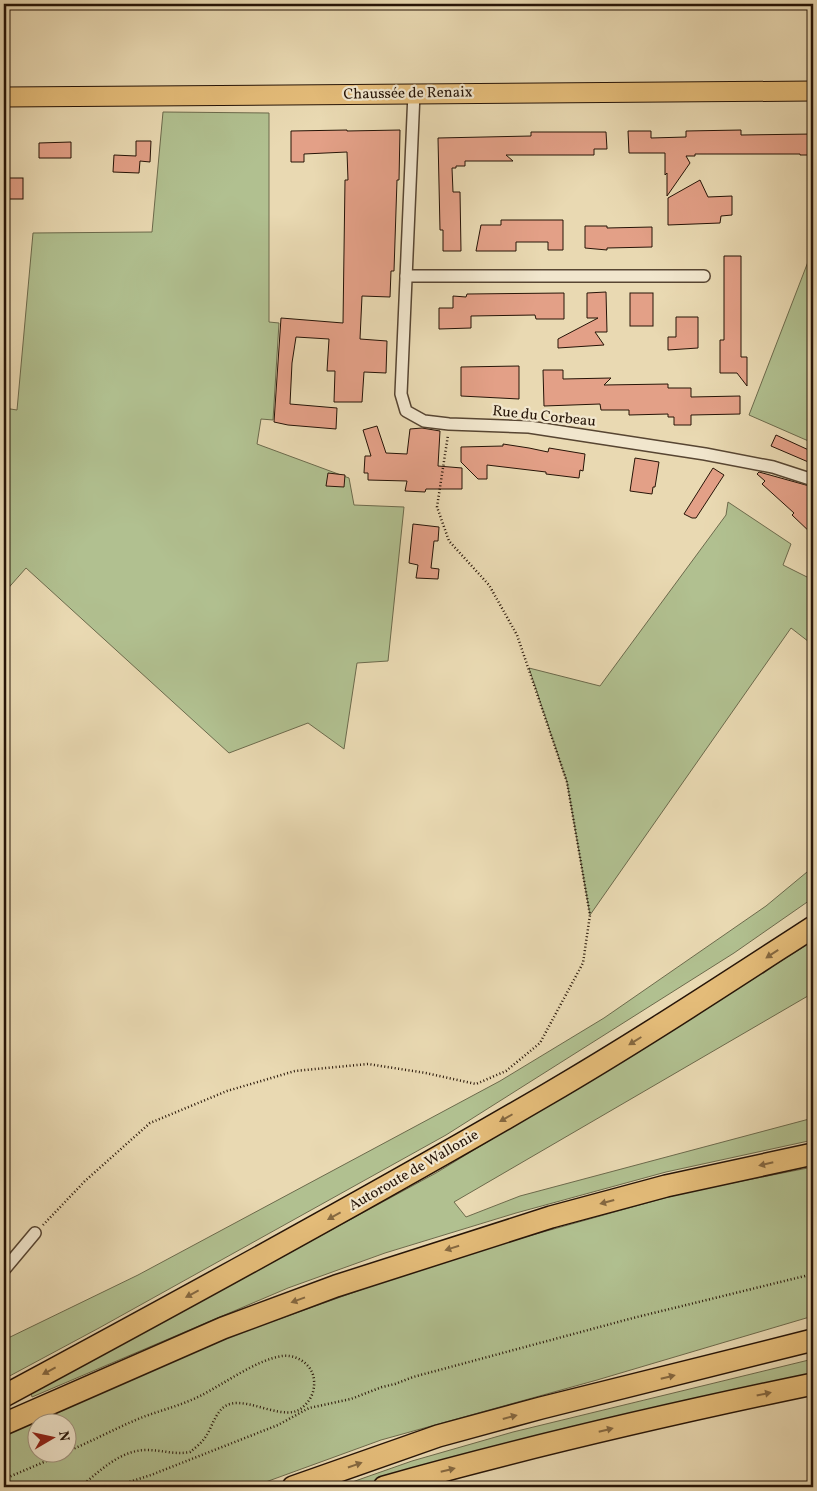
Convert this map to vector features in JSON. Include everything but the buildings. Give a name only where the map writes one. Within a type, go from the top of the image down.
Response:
[{"type":"highway","name":"Autoroute de Wallonie","points":[[4,1396],[226,1276],[548,1094],[692,1006],[813,927]]},
{"type":"highway","points":[[4,1424],[223,1328],[336,1286],[561,1214],[666,1186],[813,1154]]},
{"type":"highway","points":[[293,1487],[438,1436],[541,1408],[813,1340]]},
{"type":"highway","points":[[384,1487],[688,1410],[813,1384]]},
{"type":"main road","name":"Chaussée de Renaix","points":[[4,97],[813,90]]},
{"type":"street","name":"Rue du Corbeau","points":[[414,93],[401,394],[406,411],[424,421],[449,424],[529,427],[705,454],[773,467],[813,480]]},
{"type":"street","points":[[406,276],[704,276]]},
{"type":"street","points":[[4,1270],[36,1233]]},
{"type":"path","points":[[36,1233],[85,1182],[150,1123],[227,1091],[295,1071],[368,1064],[426,1073],[476,1084],[506,1071],[540,1043],[583,963],[590,916],[567,782],[516,635],[489,585],[448,541],[437,507],[449,424]]},
{"type":"path","points":[[114,1487],[151,1475],[278,1425],[309,1408],[352,1400],[382,1387],[413,1377],[633,1318],[813,1274]]},
{"type":"path","points":[[4,1350],[9,1358],[4,1360]]},
{"type":"path","points":[[78,1447],[144,1417],[201,1396],[256,1365],[275,1358],[283,1356],[299,1359],[310,1367],[314,1375],[314,1392],[309,1402],[301,1409],[292,1412],[240,1403],[229,1404],[218,1412],[206,1437],[190,1452],[169,1453],[148,1450],[123,1455],[80,1487]]},
{"type":"path","points":[[4,1479],[39,1464]]},
{"type":"green space","points":[[163,112],[269,113],[269,322],[279,323],[273,420],[261,419],[257,444],[349,478],[354,505],[404,507],[388,661],[357,663],[344,749],[308,723],[229,753],[26,568],[4,593],[4,408],[17,410],[33,233],[152,232]]},
{"type":"green space","points":[[811,254],[813,255],[813,443],[749,415]]},
{"type":"green space","points":[[728,502],[791,544],[783,565],[813,580],[813,645],[791,628],[590,915],[567,782],[529,668],[600,686],[726,515]]},
{"type":"green space","points":[[813,867],[813,898],[734,953],[446,1135],[4,1379],[4,1340],[138,1275],[500,1081],[604,1018],[766,906]]},
{"type":"green space","points":[[813,941],[813,993],[454,1202],[466,1217],[520,1196],[813,1118],[813,1140],[666,1172],[516,1213],[385,1253],[288,1288],[32,1397],[31,1393],[436,1173]]},
{"type":"green space","points":[[813,1167],[813,1316],[597,1380],[381,1440],[252,1487],[4,1487],[4,1434],[28,1424],[28,1464],[78,1464],[78,1414],[51,1414],[237,1334],[450,1258],[686,1192]]},
{"type":"green space","points":[[813,1359],[813,1374],[424,1468],[358,1487],[338,1487],[412,1461],[513,1432]]}]
